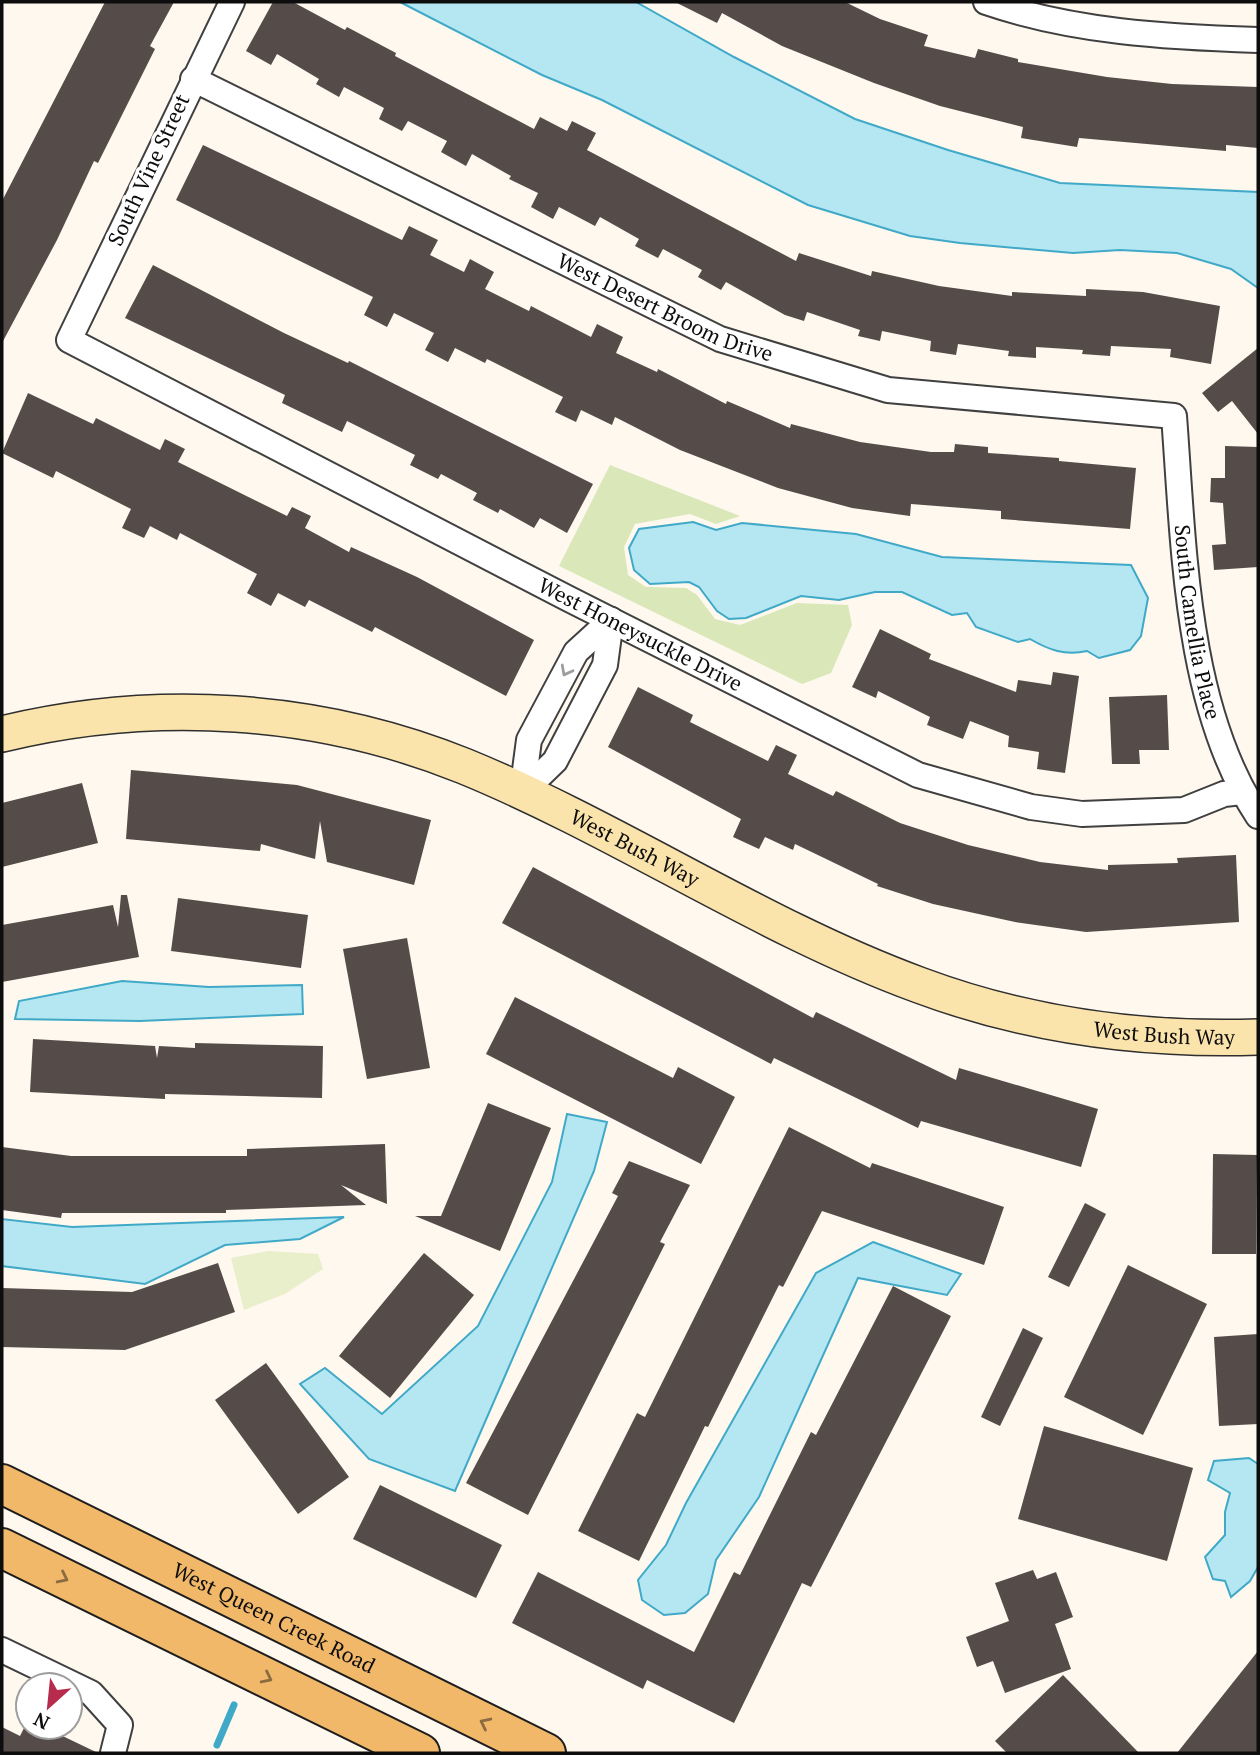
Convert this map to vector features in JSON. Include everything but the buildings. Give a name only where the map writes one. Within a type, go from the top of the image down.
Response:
[{"type":"main road","name":"West Queen Creek Road","points":[[2,1484],[546,1753]]},
{"type":"main road","points":[[2,1548],[420,1753]]},
{"type":"street","name":"South Vine Street","points":[[69,340],[232,2]]},
{"type":"street","points":[[986,2],[1019,13],[1126,33],[1258,40]]},
{"type":"street","name":"West Desert Broom Drive","points":[[193,79],[720,339],[888,390],[1174,416]]},
{"type":"street","name":"West Honeysuckle Drive","points":[[69,340],[918,775],[1031,807],[1082,814],[1184,810],[1224,794],[1242,792]]},
{"type":"street","name":"South Camellia Place","points":[[1174,416],[1189,604],[1207,697],[1242,792],[1258,816]]},
{"type":"street","points":[[522,793],[529,740],[576,652],[611,620]]},
{"type":"street","name":"West Bush Way","points":[[2,734],[60,722],[144,713],[213,712],[294,719],[357,732],[438,756],[522,793],[841,953],[960,999],[997,1011],[1103,1032],[1192,1038],[1258,1037]]},
{"type":"street","points":[[2,1650],[91,1693],[120,1725],[113,1753]]},
{"type":"green space","points":[[610,465],[740,516],[716,524],[690,514],[635,524],[624,547],[628,575],[646,587],[686,588],[697,595],[715,619],[740,625],[797,603],[848,605],[852,625],[831,673],[802,684],[559,566]]},
{"type":"green space","points":[[268,1251],[318,1254],[323,1269],[285,1294],[244,1310],[231,1258]]},
{"type":"water","points":[[400,2],[636,2],[734,57],[855,119],[948,150],[1060,183],[1258,192],[1258,288],[1231,269],[1177,253],[1120,250],[1073,253],[960,243],[910,236],[808,205],[602,100],[542,75]]},
{"type":"water","points":[[693,522],[716,530],[742,523],[856,534],[942,557],[1131,565],[1148,598],[1141,636],[1130,650],[1099,658],[1087,651],[1064,652],[1030,639],[1018,642],[976,627],[967,613],[952,615],[902,592],[875,592],[839,600],[801,596],[746,618],[729,619],[717,611],[699,587],[689,582],[650,584],[634,570],[629,548],[639,529]]},
{"type":"water","points":[[122,981],[209,987],[302,985],[303,1014],[140,1021],[15,1019],[19,1001]]},
{"type":"water","points":[[567,1114],[607,1122],[594,1171],[455,1491],[369,1459],[300,1384],[325,1368],[382,1414],[478,1326],[552,1182]]},
{"type":"water","points":[[344,1217],[300,1239],[225,1245],[145,1284],[2,1266],[2,1219],[72,1227]]},
{"type":"water","points":[[873,1242],[961,1274],[947,1295],[858,1278],[759,1497],[716,1560],[708,1594],[685,1613],[664,1615],[642,1600],[638,1580],[666,1545],[686,1503],[816,1273]]},
{"type":"water","points":[[1249,1458],[1258,1464],[1258,1567],[1250,1581],[1231,1597],[1225,1581],[1213,1579],[1205,1557],[1225,1535],[1225,1512],[1230,1493],[1208,1480],[1214,1461]]},
{"type":"waterway","points":[[217,1745],[234,1705]]}]
